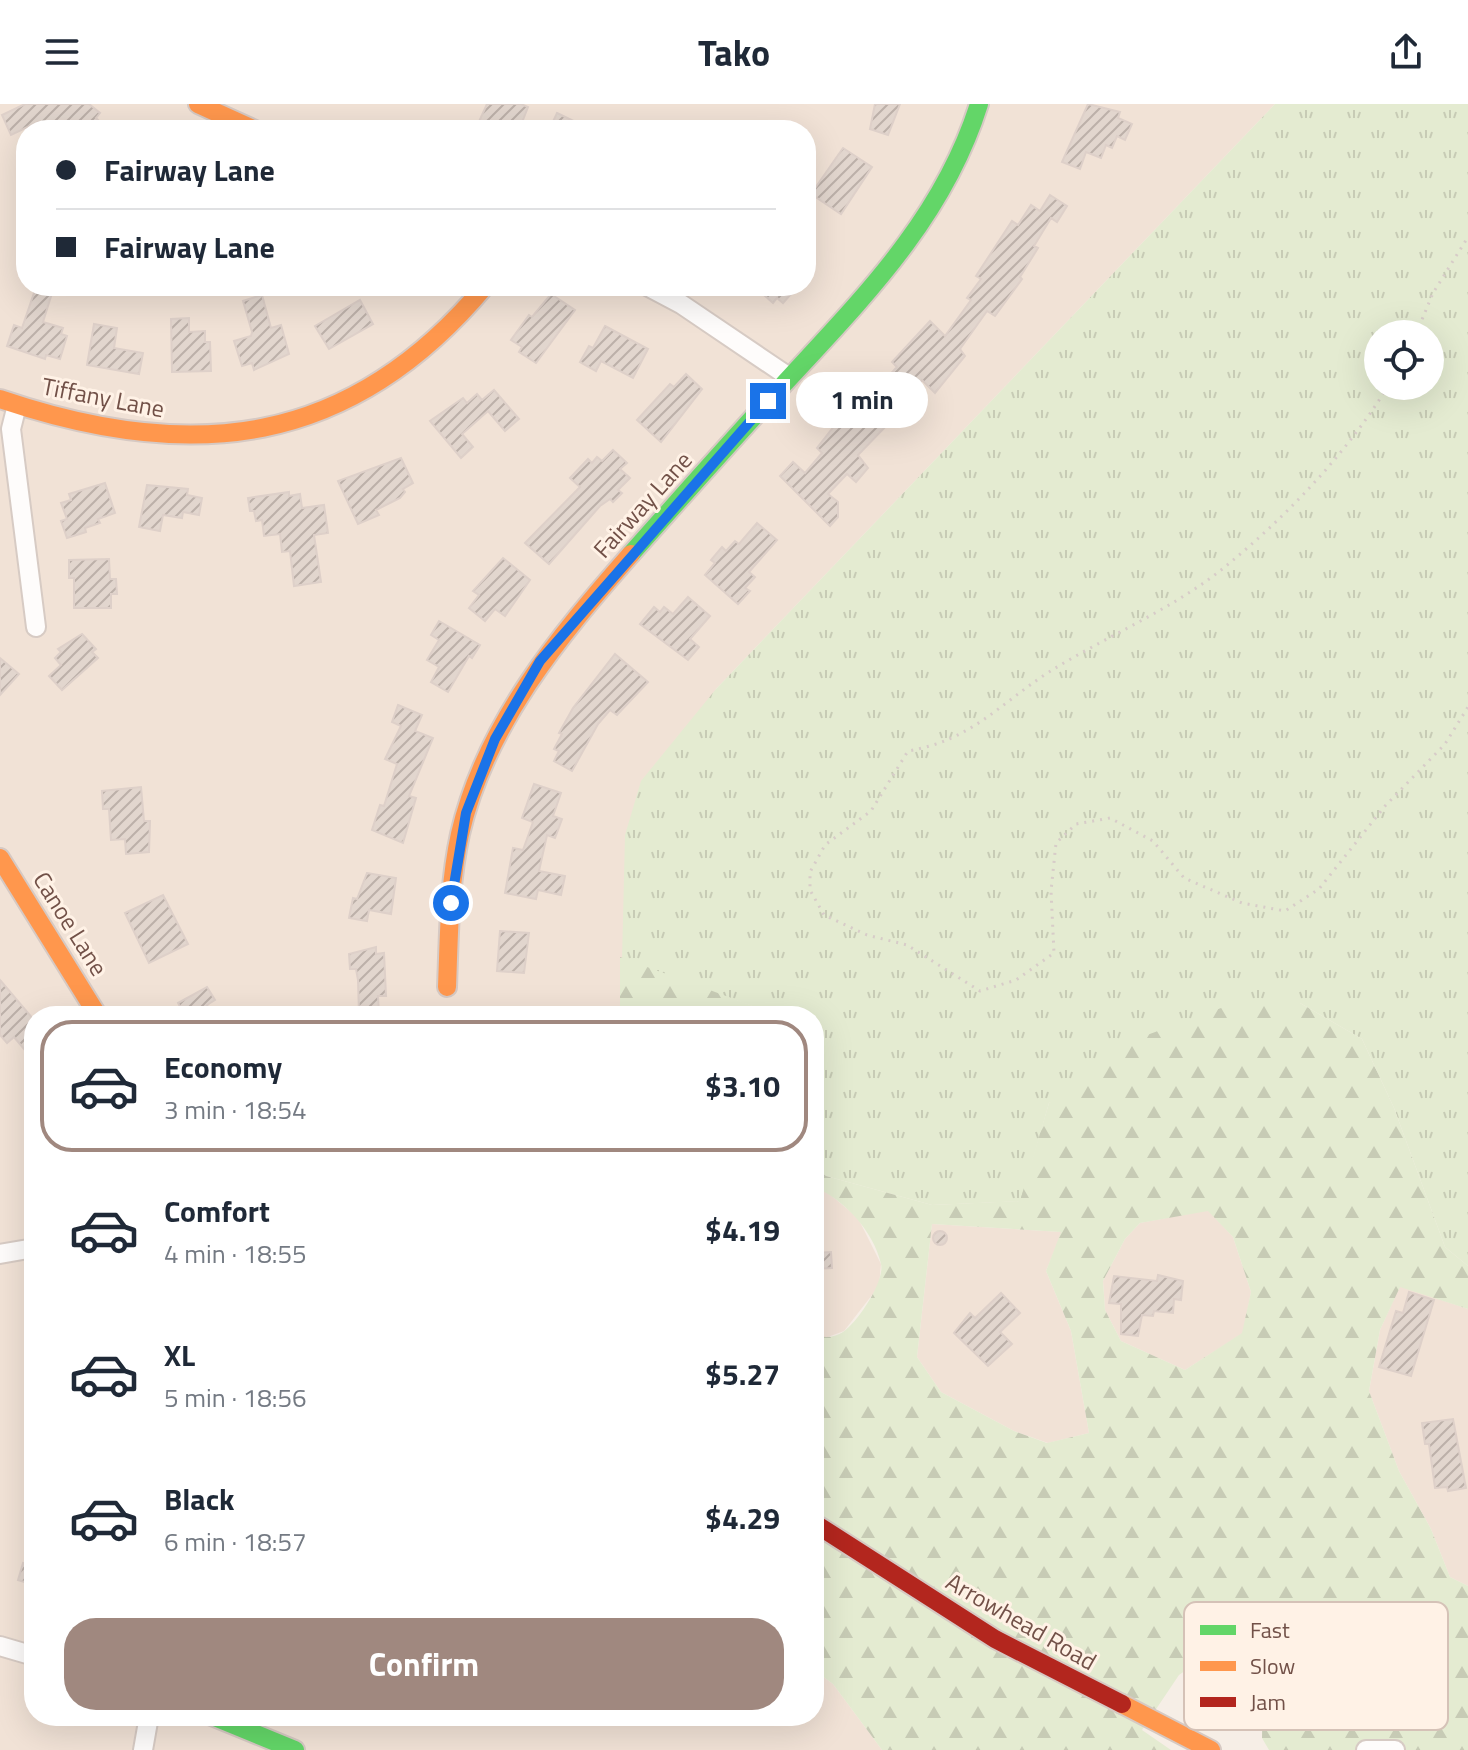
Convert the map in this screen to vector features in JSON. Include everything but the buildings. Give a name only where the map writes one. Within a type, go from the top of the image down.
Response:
[{"type":"street","points":[[198,104],[233,120]]},
{"type":"street","name":"Fairway Lane","points":[[447,987],[453,878],[466,813],[512,706],[559,637],[789,377],[902,255],[930,215],[963,150],[979,104]]},
{"type":"street","name":"Tiffany Lane","points":[[8,402],[119,430],[180,436],[233,434],[276,425],[331,405],[402,367],[452,326],[477,296]]},
{"type":"street","points":[[666,296],[789,377]]},
{"type":"street","points":[[8,402],[36,627]]},
{"type":"street","name":"Canoe Lane","points":[[0,858],[92,1006]]},
{"type":"street","points":[[0,1254],[24,1250]]},
{"type":"street","name":"Arrowhead Road","points":[[824,1529],[995,1639],[1211,1750]]},
{"type":"street","points":[[0,1646],[24,1653]]},
{"type":"street","points":[[143,1750],[147,1726]]},
{"type":"street","points":[[236,1726],[295,1750]]},
{"type":"street","points":[[1366,1750],[1395,1750]]},
{"type":"path","points":[[1422,320],[1433,293],[1468,237]]},
{"type":"path","points":[[1380,400],[1367,421],[1294,502],[1225,567],[1044,675],[999,710],[942,745],[908,751],[871,811],[825,845],[810,872],[810,890],[824,915],[867,935],[907,945],[980,991],[1016,980],[1054,953],[1051,891],[1056,843],[1076,824],[1110,818],[1153,841],[1184,878],[1242,903],[1285,911],[1319,889],[1385,806],[1445,744],[1468,707]]},
{"type":"shaded area","points":[[0,104],[1275,104],[716,689],[622,959],[620,1006],[24,1006],[24,1726],[824,1726],[824,1677],[833,1684],[882,1750],[0,1750]]},
{"type":"shaded area","points":[[824,1191],[858,1218],[881,1264],[879,1286],[844,1331],[825,1338]]},
{"type":"shaded area","points":[[1208,1210],[1233,1237],[1251,1292],[1243,1333],[1185,1370],[1121,1341],[1105,1310],[1103,1281],[1125,1239],[1140,1223]]},
{"type":"shaded area","points":[[932,1224],[1062,1232],[1046,1271],[1071,1331],[1089,1433],[1048,1443],[1014,1431],[941,1392],[917,1357]]},
{"type":"shaded area","points":[[1400,1286],[1468,1309],[1468,1586],[1450,1577],[1431,1529],[1399,1471],[1369,1391],[1380,1330]]},
{"type":"green space","points":[[1275,104],[1468,104],[1468,1266],[1445,1247],[1394,1108],[1362,1039],[1300,1003],[1049,1103],[1021,1201],[932,1205],[826,1176],[824,1006],[752,1006],[622,959],[625,835],[641,781],[716,689]]},
{"type":"green space","points":[[620,957],[753,1006],[620,1006]]},
{"type":"green space","points":[[1300,1003],[1362,1039],[1394,1108],[1445,1247],[1468,1266],[1468,1309],[1400,1287],[1380,1330],[1369,1391],[1399,1471],[1431,1529],[1450,1577],[1468,1586],[1468,1750],[1269,1750],[1262,1738],[1262,1730],[1448,1730],[1448,1602],[1184,1602],[1184,1671],[1142,1730],[1171,1750],[882,1750],[833,1684],[824,1677],[824,1337],[840,1334],[863,1311],[879,1280],[881,1264],[865,1229],[847,1208],[824,1192],[824,1174],[932,1205],[1020,1201],[1049,1103],[1147,1035],[1232,1004]],"holes":[[[1208,1211],[1233,1237],[1251,1292],[1242,1333],[1185,1370],[1121,1341],[1105,1310],[1103,1281],[1125,1239],[1140,1223]],[[932,1224],[1061,1232],[1046,1271],[1071,1331],[1089,1433],[1047,1443],[1014,1431],[941,1392],[917,1357]]]},
{"type":"traffic: fast","points":[[631,554],[897,256],[944,184],[979,104]]},
{"type":"traffic: fast","points":[[236,1726],[295,1750]]},
{"type":"traffic: slow","points":[[198,104],[233,120]]},
{"type":"traffic: slow","points":[[0,399],[70,419],[137,432],[202,435],[264,428],[323,410],[379,381],[433,340],[475,296]]},
{"type":"traffic: slow","points":[[447,987],[456,853],[472,794],[487,756],[506,719],[552,650],[631,554]]},
{"type":"traffic: slow","points":[[0,858],[92,1006]]},
{"type":"traffic: slow","points":[[1122,1704],[1211,1750]]},
{"type":"traffic: jam","points":[[824,1529],[995,1639],[1122,1704]]},
{"type":"route","points":[[451,903],[466,813],[495,739],[540,661],[599,590],[768,401]]}]
